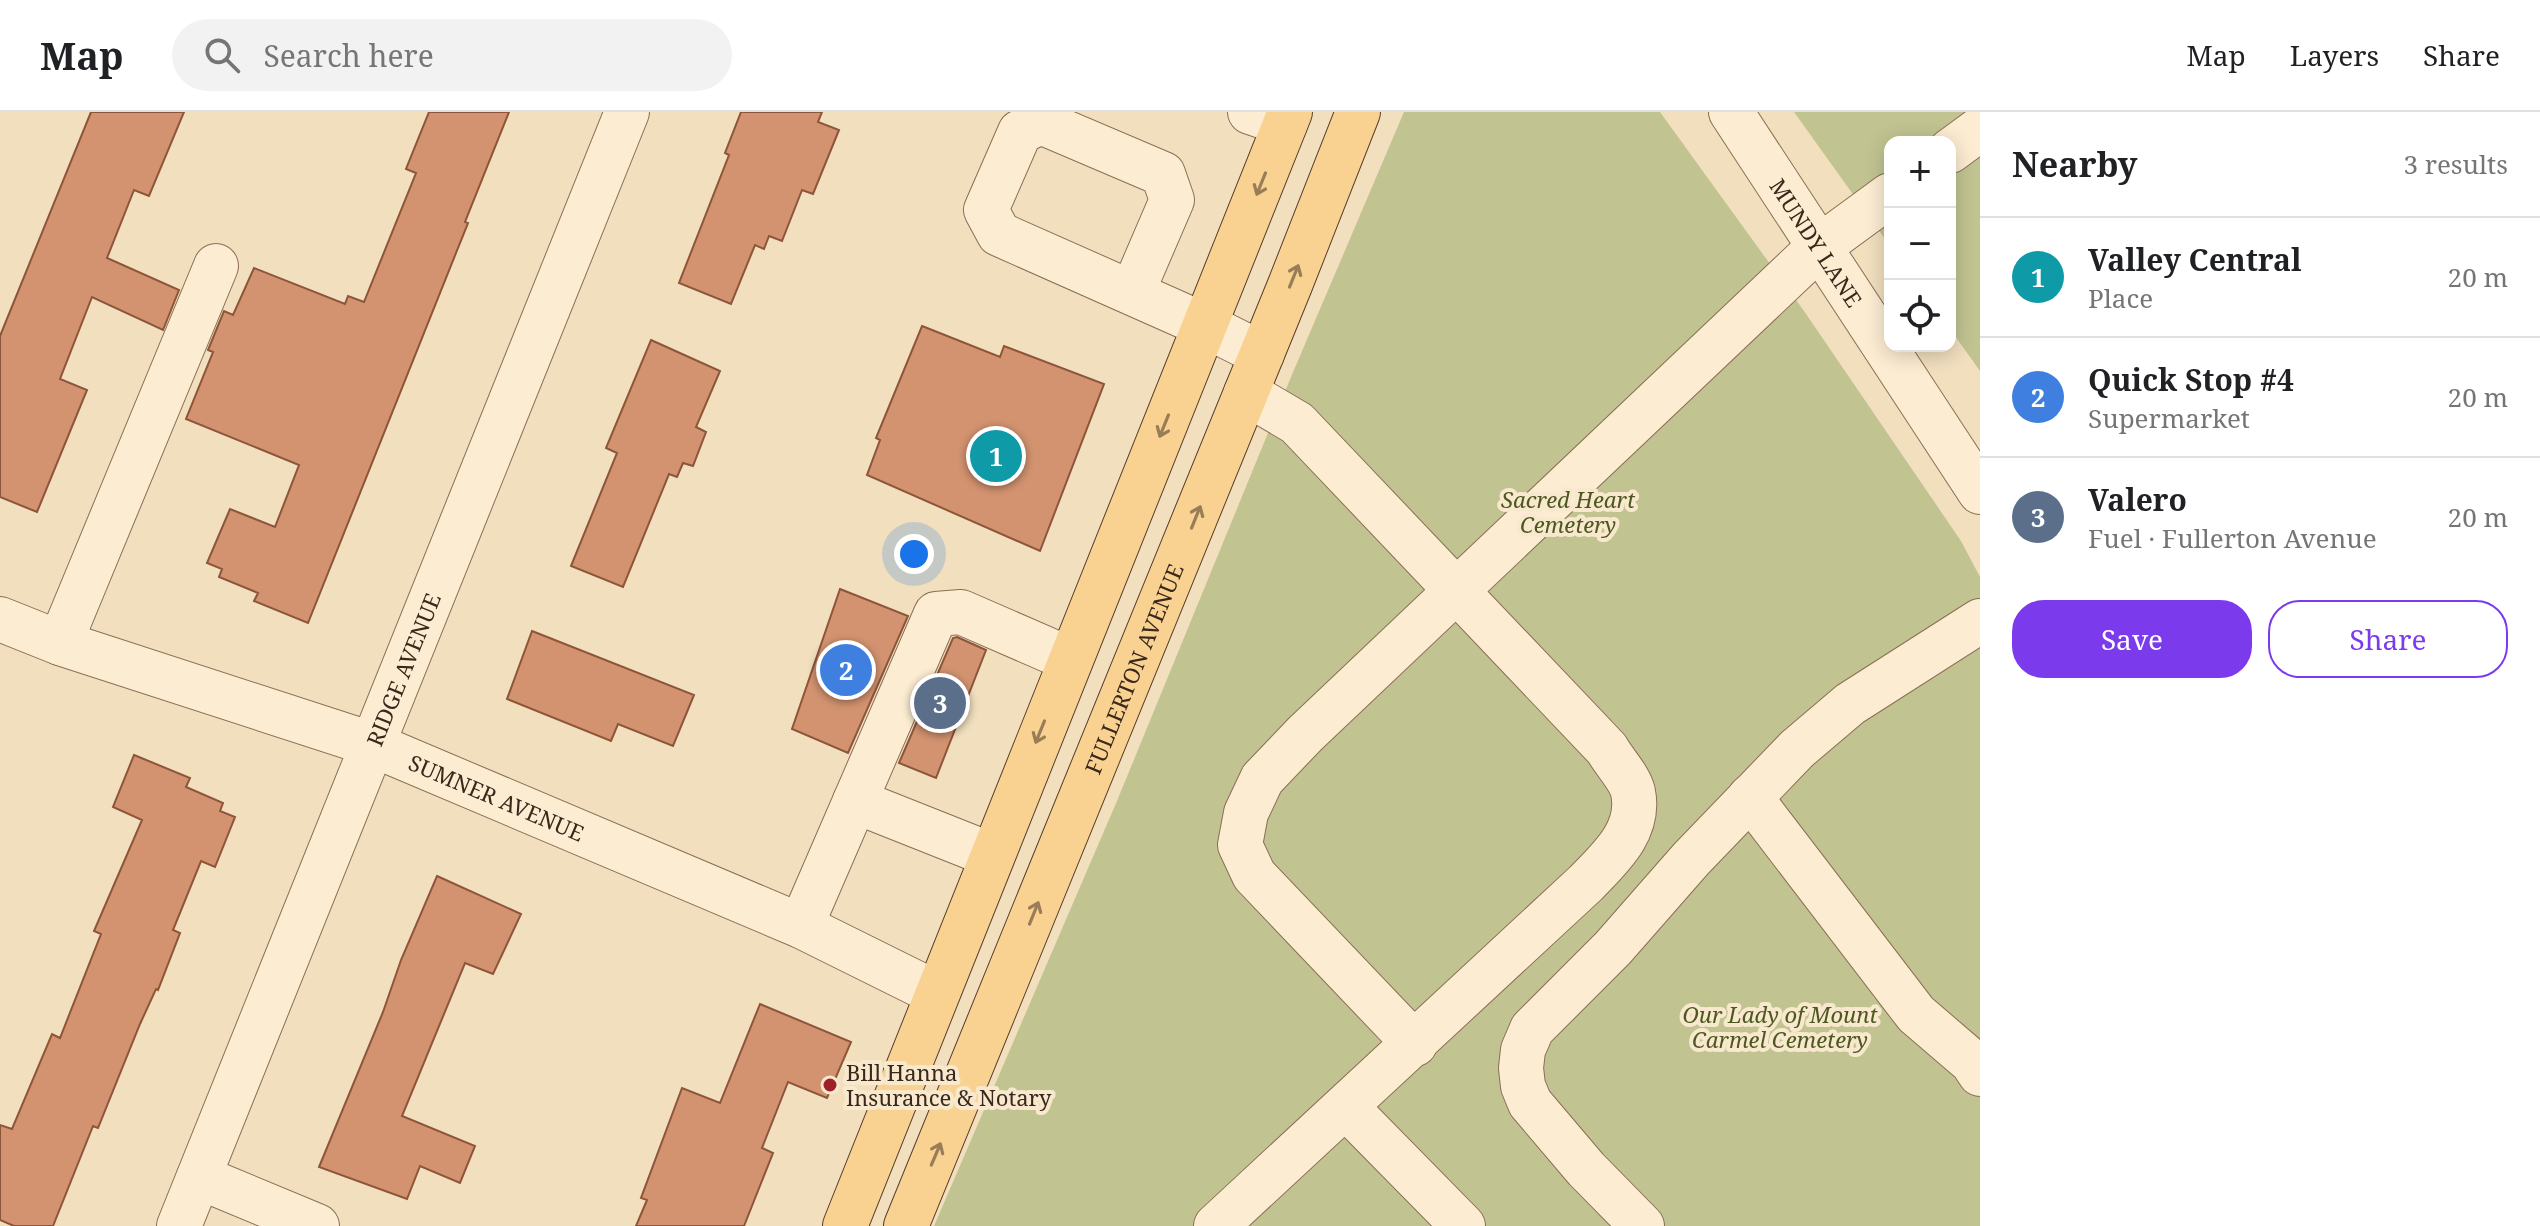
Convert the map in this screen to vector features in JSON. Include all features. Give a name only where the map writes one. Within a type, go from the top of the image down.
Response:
[{"type":"main road","name":"FULLERTON AVENUE","points":[[906,1226],[1358,112]]},
{"type":"main road","points":[[845,1226],[1204,325],[1275,116]]},
{"type":"street","name":"RIDGE AVENUE","points":[[179,1226],[627,112]]},
{"type":"street","name":"MUNDY LANE","points":[[1731,112],[1977,479]]},
{"type":"street","points":[[1956,147],[1980,129]]},
{"type":"street","points":[[1415,1044],[1254,875],[1240,845],[1246,813],[1262,779],[1305,734],[1819,247],[1884,199]]},
{"type":"street","points":[[60,643],[216,266]]},
{"type":"street","points":[[1132,293],[1204,325],[1254,374],[1607,749],[1633,790],[1634,816],[1621,847],[1415,1044],[1216,1226]]},
{"type":"street","points":[[801,926],[936,614],[961,612],[1069,659]]},
{"type":"street","name":"SUMNER AVENUE","points":[[0,619],[60,643],[371,744],[801,926],[936,993]]},
{"type":"street","points":[[1642,1226],[1586,1169],[1530,1103],[1523,1086],[1523,1050],[1532,1029],[1613,948],[1797,749],[1850,704],[1980,621]]},
{"type":"street","points":[[1750,797],[1916,1014],[1972,1062],[1980,1074]]},
{"type":"street","points":[[855,801],[991,855]]},
{"type":"street","points":[[1346,1107],[1463,1226]]},
{"type":"street","points":[[199,1177],[317,1226]]},
{"type":"green space","name":"Sacred Heart Cemetery","points":[[1404,112],[1660,112],[1804,311],[1961,541],[1980,577],[1980,1226],[934,1226],[1117,801],[1291,377]]},
{"type":"green space","points":[[1794,112],[1980,112],[1980,371],[1956,337],[1956,136],[1884,136],[1884,238]]},
{"type":"building","points":[[91,112],[184,112],[149,196],[134,190],[107,258],[179,290],[163,330],[92,297],[60,379],[87,390],[37,512],[0,497],[0,336]]},
{"type":"building","points":[[429,112],[509,112],[465,222],[468,223],[308,623],[254,601],[258,593],[219,577],[222,569],[207,563],[230,509],[275,527],[299,465],[186,419],[213,352],[208,350],[224,311],[233,315],[254,268],[345,304],[348,296],[364,302],[416,173],[406,169]]},
{"type":"building","points":[[741,112],[822,112],[818,122],[839,130],[813,194],[802,190],[782,241],[769,236],[764,249],[755,245],[731,304],[679,283],[729,155],[725,153]]},
{"type":"building","points":[[922,326],[1000,357],[1004,346],[1104,384],[1040,551],[867,475],[880,440],[876,438]]},
{"type":"building","points":[[651,340],[720,371],[696,427],[706,432],[693,466],[683,463],[677,477],[669,474],[623,587],[571,566],[617,453],[606,448]]},
{"type":"building","points":[[840,589],[908,616],[848,753],[792,729]]},
{"type":"building","points":[[532,631],[694,695],[673,746],[618,724],[611,741],[507,699]]},
{"type":"building","points":[[953,638],[986,650],[936,778],[899,763]]},
{"type":"building","points":[[134,755],[190,778],[186,787],[223,803],[220,811],[235,817],[215,867],[201,861],[173,930],[180,933],[158,990],[140,1024],[98,1128],[93,1126],[53,1226],[14,1226],[0,1220],[0,1125],[12,1129],[52,1034],[60,1038],[101,934],[94,931],[142,820],[113,807]]},
{"type":"building","points":[[437,876],[521,914],[493,974],[465,963],[402,1116],[475,1146],[460,1183],[420,1166],[407,1199],[319,1167]]},
{"type":"building","points":[[760,1004],[851,1042],[827,1098],[788,1082],[762,1148],[773,1153],[744,1226],[636,1226],[647,1200],[641,1198],[682,1088],[720,1103]]},
{"type":"place","name":"Valley Central","points":[[996,456]]},
{"type":"place","name":"Quick Stop #4","points":[[846,670]]},
{"type":"place","name":"Valero","points":[[940,703]]},
{"type":"place","name":"Bill Hanna Insurance & Notary","points":[[830,1085]]},
{"type":"park label","name":"Our Lady of Mount Carmel Cemetery","points":[[1780,1026]]}]
